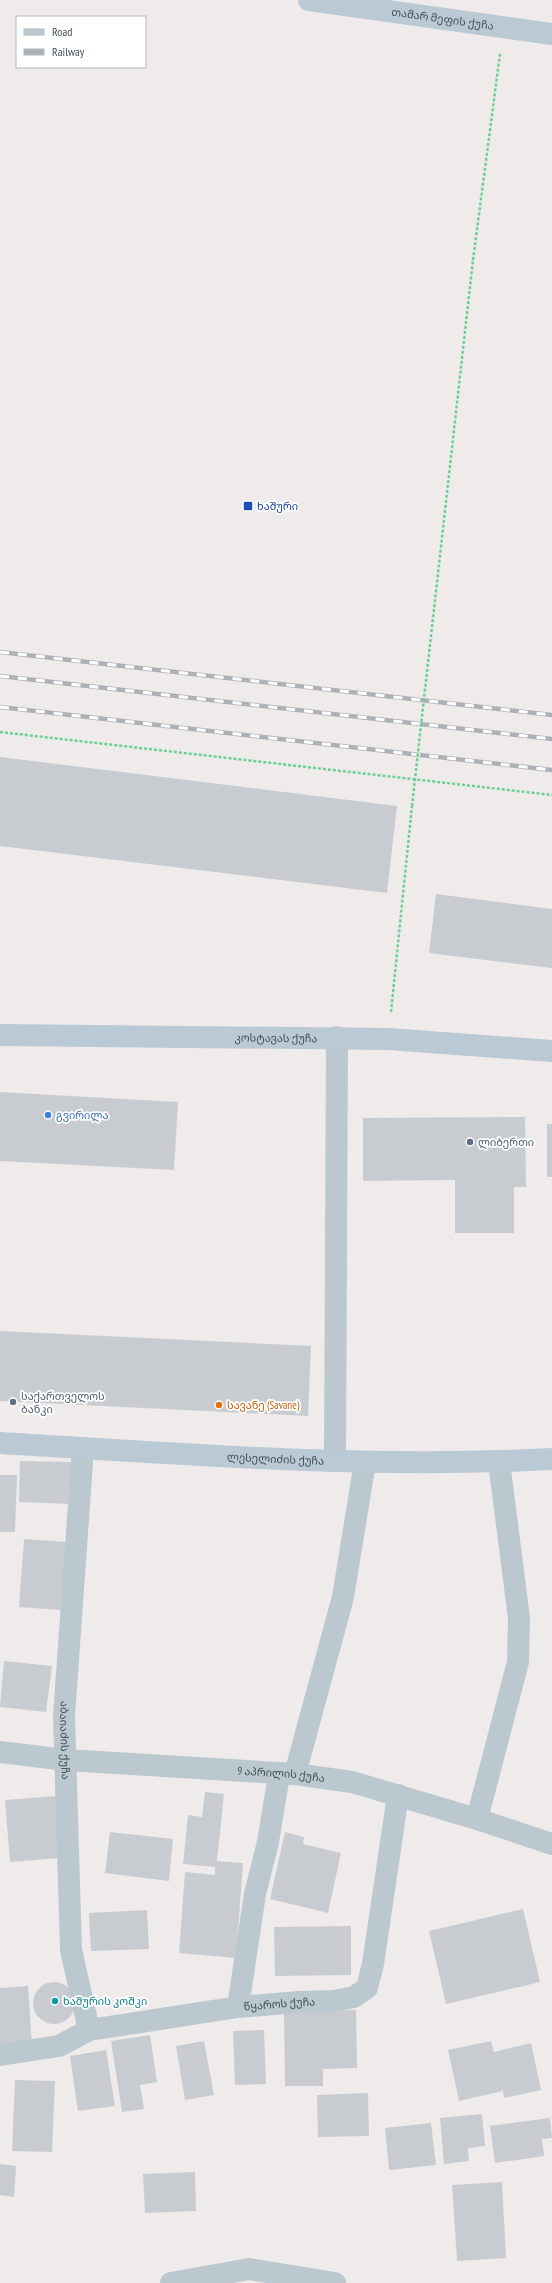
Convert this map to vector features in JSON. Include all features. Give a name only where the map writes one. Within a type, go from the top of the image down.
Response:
[{"type":"street","name":"თამარ მეფის ქუჩა","points":[[309,0],[552,34]]},
{"type":"street","name":"კოსტავას ქუჩა","points":[[0,1035],[389,1038],[552,1051]]},
{"type":"street","points":[[334,1461],[337,1037]]},
{"type":"street","name":"ლესელიძის ქუჩა","points":[[0,1442],[83,1448],[365,1462],[499,1462],[552,1459]]},
{"type":"street","name":"აბაიაძის ქუჩა","points":[[83,1448],[64,1716],[71,1950],[89,2030]]},
{"type":"street","points":[[238,2007],[255,1894],[268,1842],[287,1775],[343,1597],[365,1462]]},
{"type":"street","points":[[477,1819],[518,1662],[519,1618],[499,1462]]},
{"type":"street","name":"9 აპრილის ქუჩა","points":[[0,1752],[66,1760],[287,1775],[352,1782],[477,1819],[552,1844]]},
{"type":"street","name":"წყაროს ქუჩა","points":[[0,2055],[59,2046],[89,2030],[238,2007],[334,2001],[354,1997],[367,1988],[373,1964],[398,1795]]},
{"type":"street","points":[[171,2283],[249,2269],[335,2283]]},
{"type":"path","points":[[389,1038],[412,806],[473,260],[504,27]]},
{"type":"path","points":[[0,732],[552,795]]},
{"type":"building","points":[[0,757],[397,806],[387,893],[0,846]]},
{"type":"building","points":[[436,894],[552,909],[552,968],[429,953]]},
{"type":"building","points":[[0,1092],[178,1102],[174,1170],[0,1161]]},
{"type":"building","points":[[525,1117],[526,1187],[514,1187],[514,1233],[455,1233],[455,1180],[363,1181],[363,1118]]},
{"type":"building","points":[[547,1124],[552,1124],[552,1177],[547,1177]]},
{"type":"building","points":[[0,1331],[311,1346],[308,1416],[0,1401]]},
{"type":"building","points":[[20,1461],[73,1462],[72,1504],[19,1502]]},
{"type":"building","points":[[0,1475],[17,1475],[15,1532],[0,1532]]},
{"type":"building","points":[[24,1539],[67,1542],[61,1610],[19,1607]]},
{"type":"building","points":[[4,1661],[52,1666],[46,1712],[0,1707]]},
{"type":"building","points":[[205,1792],[224,1794],[217,1861],[243,1863],[236,1958],[179,1953],[185,1872],[215,1875],[215,1867],[183,1864],[188,1815],[202,1817]]},
{"type":"building","points":[[56,1796],[61,1858],[10,1862],[5,1800]]},
{"type":"building","points":[[110,1832],[173,1839],[169,1881],[105,1873]]},
{"type":"building","points":[[285,1832],[304,1837],[303,1844],[341,1853],[328,1913],[270,1899]]},
{"type":"building","points":[[523,1909],[540,1982],[446,2004],[429,1931]]},
{"type":"building","points":[[147,1910],[149,1949],[91,1951],[89,1913]]},
{"type":"building","points":[[351,1926],[351,1975],[275,1976],[274,1927]]},
{"type":"building","name":"ხაშურის კოშკი","points":[[54,1982],[69,1988],[75,2003],[69,2018],[54,2024],[39,2018],[33,2003],[39,1988]]},
{"type":"building","points":[[28,1986],[32,2044],[0,2045],[0,1988]]},
{"type":"building","points":[[356,2010],[357,2068],[323,2069],[323,2086],[285,2086],[284,2012]]},
{"type":"building","points":[[264,2030],[266,2084],[235,2085],[233,2031]]},
{"type":"building","points":[[150,2035],[157,2082],[140,2085],[144,2109],[122,2112],[111,2041]]},
{"type":"building","points":[[204,2041],[214,2095],[185,2100],[176,2046]]},
{"type":"building","points":[[491,2041],[494,2052],[531,2043],[541,2090],[504,2098],[503,2091],[459,2101],[448,2050]]},
{"type":"building","points":[[106,2050],[115,2106],[78,2111],[70,2056]]},
{"type":"building","points":[[15,2080],[55,2081],[52,2152],[12,2151]]},
{"type":"building","points":[[368,2093],[369,2136],[318,2137],[317,2095]]},
{"type":"building","points":[[482,2114],[485,2146],[468,2148],[469,2161],[444,2164],[440,2118]]},
{"type":"building","points":[[550,2118],[552,2138],[542,2139],[544,2156],[495,2163],[490,2126]]},
{"type":"building","points":[[431,2123],[436,2165],[389,2170],[385,2128]]},
{"type":"building","points":[[0,2164],[16,2166],[14,2197],[0,2195]]},
{"type":"building","points":[[195,2172],[196,2211],[145,2213],[143,2174]]},
{"type":"building","points":[[502,2182],[506,2258],[457,2261],[452,2185]]},
{"type":"railway","points":[[0,652],[552,715]]},
{"type":"railway","points":[[0,676],[552,739]]},
{"type":"railway","points":[[0,707],[552,770]]},
{"type":"place","name":"ხაშური","points":[[248,506]]},
{"type":"place","name":"გვირილა","points":[[48,1115]]},
{"type":"place","name":"ლიბერთი","points":[[470,1142]]},
{"type":"place","name":"საქართველოს ბანკი","points":[[13,1402]]},
{"type":"place","name":"სავანე (Savane)","points":[[219,1405]]},
{"type":"place","name":"ხაშურის კოშკი","points":[[55,2001]]}]
